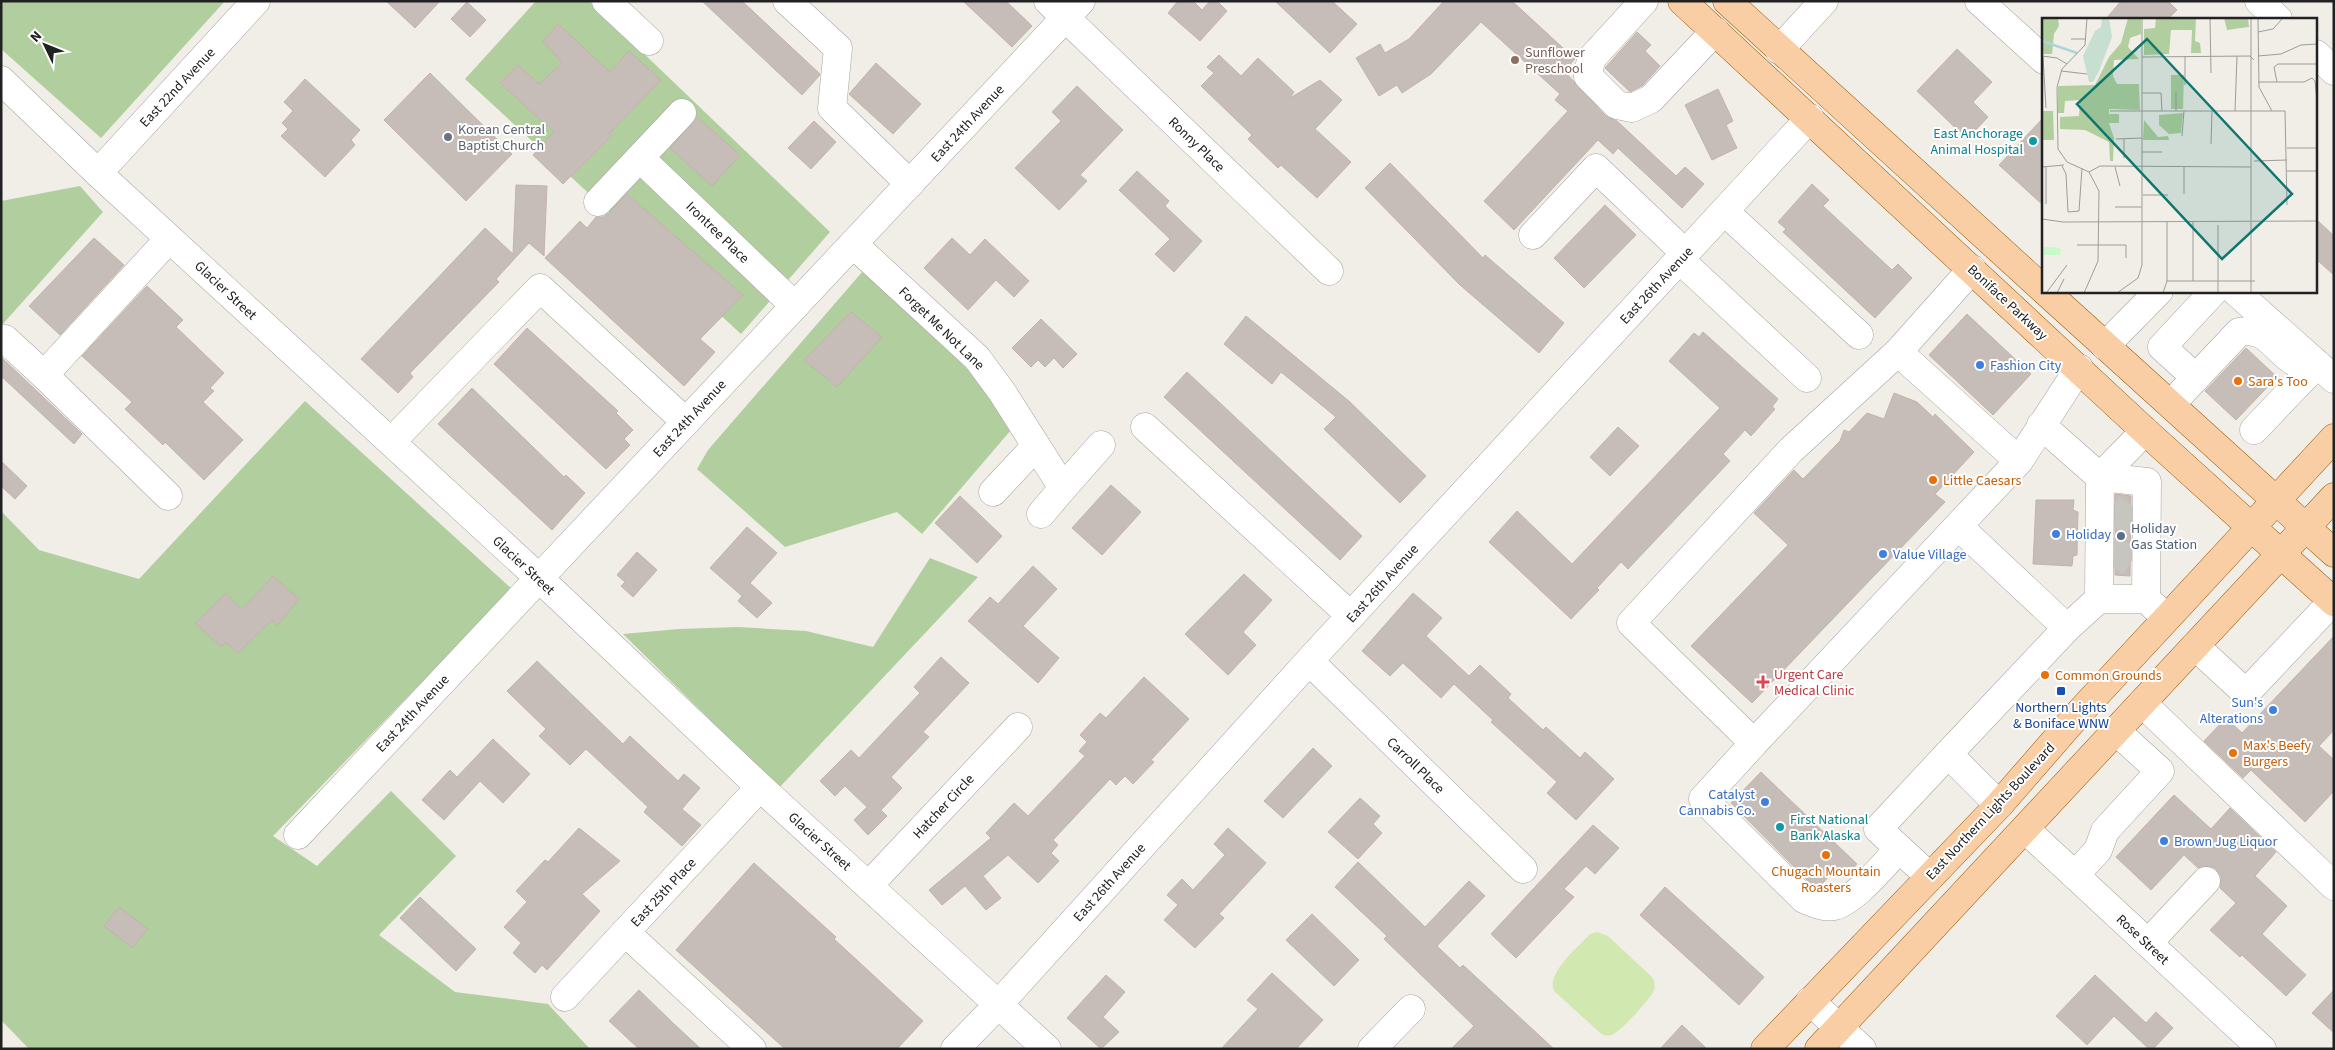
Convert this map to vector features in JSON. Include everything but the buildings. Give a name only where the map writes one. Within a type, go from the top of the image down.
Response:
[{"type":"main road","name":"Boniface Parkway","points":[[1682,1],[2145,431],[2333,602]]},
{"type":"main road","points":[[1727,1],[1779,50],[2042,283]]},
{"type":"main road","points":[[2055,294],[2106,346],[2334,554]]},
{"type":"main road","name":"East Northern Lights Boulevard","points":[[1765,1049],[1999,805],[2080,712],[2334,438]]},
{"type":"main road","points":[[1819,1049],[2334,498]]},
{"type":"main road","points":[[1969,888],[1976,863],[1999,821],[1999,805]]},
{"type":"street","name":"East 22nd Avenue","points":[[98,173],[256,1]]},
{"type":"street","points":[[606,1],[649,41]]},
{"type":"street","points":[[787,1],[838,48],[832,108],[910,184]]},
{"type":"street","points":[[1644,1],[1591,60],[1588,76],[1617,105],[1632,108],[1651,98],[1715,31]]},
{"type":"street","points":[[1779,50],[1824,1]]},
{"type":"street","points":[[1979,1],[2042,58]]},
{"type":"street","points":[[2260,1],[2277,18]]},
{"type":"street","name":"East 24th Avenue","points":[[298,835],[910,184],[1065,6]]},
{"type":"street","name":"Ronny Place","points":[[1065,6],[1328,271]]},
{"type":"street","points":[[2318,56],[2334,71]]},
{"type":"street","name":"Glacier Street","points":[[1,80],[169,239],[539,578],[760,787],[1047,1049]]},
{"type":"street","points":[[598,202],[682,113]]},
{"type":"street","name":"East 26th Avenue","points":[[955,1049],[998,1005],[1351,616],[1810,118]]},
{"type":"street","name":"Irontree Place","points":[[640,158],[795,306]]},
{"type":"street","points":[[1533,235],[1596,168],[1682,256],[1807,378]]},
{"type":"street","points":[[1724,211],[1859,335]]},
{"type":"street","points":[[44,375],[169,239]]},
{"type":"street","name":"Forget Me Not Lane","points":[[853,244],[977,358],[1002,392],[1063,488]]},
{"type":"street","points":[[1754,743],[1631,623],[1792,450],[1898,352],[1972,269]]},
{"type":"street","points":[[391,442],[540,288],[686,422]]},
{"type":"street","points":[[2106,346],[2158,292]]},
{"type":"street","points":[[2195,377],[2162,347],[2213,292]]},
{"type":"street","points":[[2236,292],[2325,372]]},
{"type":"street","points":[[2171,404],[2239,332],[2252,330],[2262,334],[2295,362],[2325,372]]},
{"type":"street","points":[[5,339],[168,496]]},
{"type":"street","points":[[1898,352],[2019,461]]},
{"type":"street","points":[[1899,849],[1850,897],[1835,906],[1821,906],[1804,899],[1703,799],[2019,461],[2079,368]]},
{"type":"street","points":[[2254,430],[2325,372]]},
{"type":"street","points":[[2041,425],[2104,495],[2127,565],[2168,618]]},
{"type":"street","points":[[1145,427],[1351,616]]},
{"type":"street","points":[[2104,495],[2145,431]]},
{"type":"street","points":[[1041,514],[1101,445]]},
{"type":"street","points":[[993,492],[1036,446]]},
{"type":"street","points":[[1930,877],[1878,829],[2067,628],[2099,599],[2127,565],[2140,529],[2147,482],[2104,495]]},
{"type":"street","points":[[1958,526],[2067,628]]},
{"type":"street","points":[[2099,599],[2127,565]]},
{"type":"street","points":[[2196,646],[2246,693],[2333,602]]},
{"type":"street","name":"Carroll Place","points":[[1310,661],[1523,869]]},
{"type":"street","points":[[2142,703],[2329,872]]},
{"type":"street","name":"Hatcher Circle","points":[[868,885],[1018,727]]},
{"type":"street","points":[[2075,875],[2098,850],[2106,831],[2160,771],[2116,731]]},
{"type":"street","points":[[1948,754],[1999,805]]},
{"type":"street","name":"East 25th Place","points":[[565,997],[760,787]]},
{"type":"street","name":"Rose Street","points":[[2025,829],[2262,1049]]},
{"type":"street","points":[[2148,943],[2206,881]]},
{"type":"street","points":[[625,932],[752,1049]]},
{"type":"street","points":[[1810,1001],[1862,1049]]},
{"type":"street","points":[[1372,1049],[1411,1008]]},
{"type":"green space","points":[[1,1],[225,1],[101,138],[1,49]]},
{"type":"green space","points":[[536,1],[589,1],[830,232],[741,334],[465,79]]},
{"type":"green space","points":[[80,186],[103,212],[1,326],[1,201]]},
{"type":"green space","points":[[863,271],[997,397],[1011,430],[922,534],[897,512],[785,547],[697,469],[708,450]]},
{"type":"green space","points":[[305,401],[512,589],[273,836],[317,866],[391,791],[456,856],[379,935],[455,992],[548,1004],[590,1049],[29,1049],[1,1020],[1,511],[39,550],[139,579]]},
{"type":"green space","points":[[930,558],[978,577],[779,788],[623,634],[679,629],[738,627],[806,631],[873,647]]},
{"type":"green space","points":[[1597,932],[1608,936],[1652,977],[1655,985],[1653,992],[1641,1008],[1622,1028],[1610,1036],[1600,1032],[1554,991],[1553,984],[1555,976],[1564,961],[1590,934]]},
{"type":"tunnel","points":[[2111,508],[2133,524]]},
{"type":"tunnel","points":[[2109,548],[2131,562]]},
{"type":"place","name":"Sunflower Preschool","points":[[1515,60]]},
{"type":"place","name":"Korean Central Baptist Church","points":[[448,137]]},
{"type":"place","name":"East Anchorage Animal Hospital","points":[[2033,141]]},
{"type":"place","name":"Fashion City","points":[[1980,365]]},
{"type":"place","name":"Sara's Too","points":[[2238,381]]},
{"type":"place","name":"Little Caesars","points":[[1933,480]]},
{"type":"place","name":"Holiday","points":[[2056,534]]},
{"type":"place","name":"Holiday Gas Station","points":[[2121,536]]},
{"type":"place","name":"Value Village","points":[[1883,554]]},
{"type":"place","name":"Common Grounds","points":[[2045,675]]},
{"type":"place","name":"Urgent Care Medical Clinic","points":[[1763,682]]},
{"type":"place","name":"Northern Lights & Boniface WNW","points":[[2061,691]]},
{"type":"place","name":"Sun's Alterations","points":[[2273,710]]},
{"type":"place","name":"Max's Beefy Burgers","points":[[2233,753]]},
{"type":"place","name":"Catalyst Cannabis Co.","points":[[1765,802]]},
{"type":"place","name":"First National Bank Alaska","points":[[1780,827]]},
{"type":"place","name":"Brown Jug Liquor","points":[[2164,841]]},
{"type":"place","name":"Chugach Mountain Roasters","points":[[1826,855]]}]
